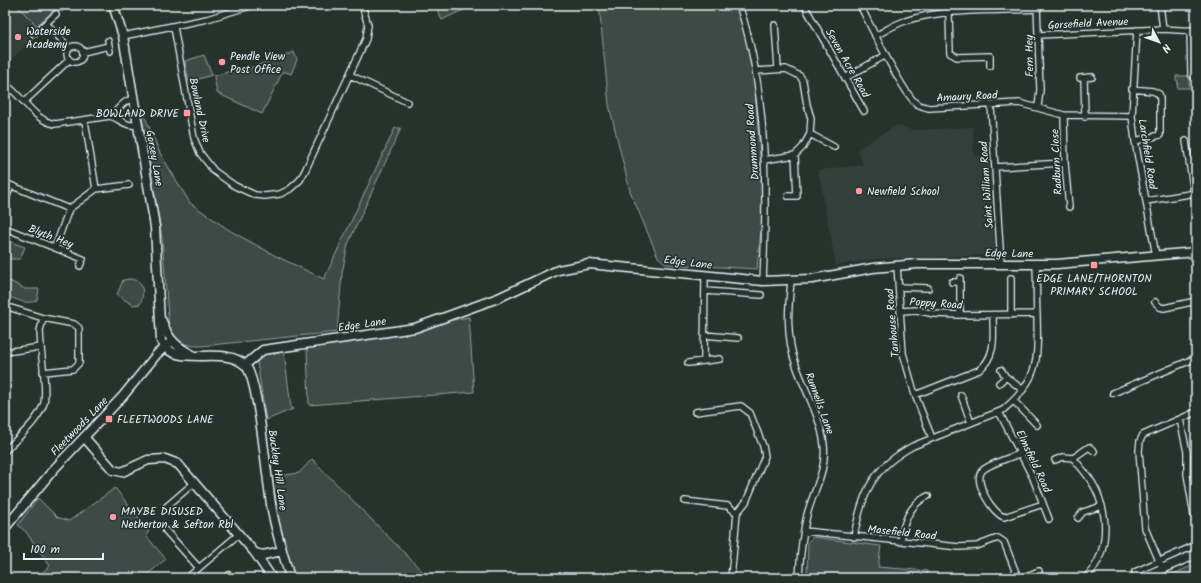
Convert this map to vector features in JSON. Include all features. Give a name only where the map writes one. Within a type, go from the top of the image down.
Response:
[{"type":"street","name":"Gorsey Lane","points":[[113,5],[123,36],[155,227],[161,316],[161,341],[164,347]]},
{"type":"street","points":[[123,36],[174,27],[221,16],[254,5]]},
{"type":"street","name":"Bowland Drive","points":[[174,27],[193,133],[200,153],[219,176],[231,184],[255,194],[269,196],[280,194],[290,189],[300,180],[350,75],[368,30],[368,22],[362,5]]},
{"type":"street","name":"Drummond Road","points":[[739,5],[746,26],[756,71],[764,160],[766,225],[763,281]]},
{"type":"street","name":"Seven Acre Road","points":[[804,5],[864,111]]},
{"type":"street","name":"Amaury Road","points":[[860,5],[886,55],[910,96],[918,105],[929,108],[1019,103],[1064,115],[1085,117],[1132,116]]},
{"type":"street","points":[[1160,5],[1163,29]]},
{"type":"street","points":[[875,36],[905,21],[949,13],[1038,7]]},
{"type":"street","name":"Fern Hey","points":[[1038,7],[1040,90],[1038,107]]},
{"type":"street","points":[[949,13],[950,53],[957,57],[990,56],[990,66]]},
{"type":"street","points":[[34,34],[56,14]]},
{"type":"street","points":[[46,24],[69,48]]},
{"type":"street","points":[[775,25],[778,69]]},
{"type":"street","name":"Gorsefield Avenue","points":[[1039,35],[1163,29],[1193,30]]},
{"type":"street","name":"Larchfield Road","points":[[1137,30],[1132,89],[1134,141],[1156,256]]},
{"type":"street","points":[[1193,30],[1191,74],[1196,79]]},
{"type":"street","points":[[69,48],[76,46],[83,52]]},
{"type":"street","points":[[83,52],[109,46]]},
{"type":"street","points":[[69,48],[66,55],[69,60],[73,62],[79,61],[82,58],[83,52]]},
{"type":"street","points":[[845,78],[886,55]]},
{"type":"street","points":[[24,102],[69,60]]},
{"type":"street","points":[[756,71],[778,69],[791,70],[800,76],[803,81],[812,124],[810,134],[803,147],[794,155],[764,160]]},
{"type":"street","points":[[350,75],[407,102]]},
{"type":"street","points":[[1085,117],[1082,78],[1092,78]]},
{"type":"street","points":[[5,84],[38,116],[49,123],[61,124],[110,116],[116,112],[124,101],[133,99]]},
{"type":"street","points":[[1132,89],[1153,91],[1159,94],[1160,98],[1160,135],[1134,141]]},
{"type":"street","name":"Saint William Road","points":[[991,105],[1002,264]]},
{"type":"street","name":"Radburn Close","points":[[1064,115],[1065,163],[1069,207]]},
{"type":"street","points":[[110,116],[127,125],[138,125]]},
{"type":"street","points":[[85,121],[96,189]]},
{"type":"street","points":[[810,134],[834,147]]},
{"type":"street","points":[[1146,201],[1195,193],[1186,141]]},
{"type":"street","points":[[788,196],[797,196],[794,155]]},
{"type":"street","points":[[995,167],[1065,163]]},
{"type":"street","points":[[5,183],[69,209]]},
{"type":"street","points":[[55,248],[69,209],[96,189],[129,185]]},
{"type":"street","points":[[5,201],[11,186]]},
{"type":"street","name":"Blyth Hey","points":[[5,228],[83,259],[80,266]]},
{"type":"street","name":"Edge Lane","points":[[245,365],[263,350],[414,328],[498,298],[540,278],[572,266],[610,264],[763,281],[791,281],[873,268],[897,266],[952,263],[1036,264],[1196,252]]},
{"type":"street","points":[[854,537],[864,496],[884,466],[902,452],[932,438],[999,412],[1014,401],[1023,390],[1034,369],[1038,354],[1036,264]]},
{"type":"street","name":"Tanhouse Road","points":[[897,266],[903,353],[915,395],[932,438]]},
{"type":"street","points":[[704,361],[705,275]]},
{"type":"street","points":[[952,282],[960,280],[960,315]]},
{"type":"street","name":"Runnells Lane","points":[[791,281],[789,323],[792,350],[799,375],[818,420],[824,445],[822,474],[808,513],[804,531],[799,578]]},
{"type":"street","points":[[1010,282],[1011,315]]},
{"type":"street","points":[[899,287],[928,288]]},
{"type":"street","points":[[705,291],[762,296]]},
{"type":"street","points":[[1155,302],[1163,308],[1196,301]]},
{"type":"street","points":[[5,306],[43,318],[74,324],[79,329],[79,363],[77,367],[73,369],[43,372]]},
{"type":"street","points":[[1160,314],[1163,308]]},
{"type":"street","name":"Poppy Road","points":[[901,311],[917,310],[934,314],[993,316],[1037,314]]},
{"type":"street","name":"Gorsey Lane","points":[[161,316],[172,341]]},
{"type":"street","points":[[915,395],[979,370],[986,365],[990,358],[992,349],[993,316]]},
{"type":"street","points":[[5,451],[33,422],[42,409],[45,395],[40,331],[43,318]]},
{"type":"street","points":[[704,335],[738,338]]},
{"type":"street","points":[[172,341],[178,347],[196,356]]},
{"type":"street","name":"Fleetwoods Lane","points":[[5,528],[26,500],[123,396],[164,347],[172,341]]},
{"type":"street","points":[[5,352],[41,347]]},
{"type":"street","points":[[164,347],[179,355],[228,357],[245,365]]},
{"type":"street","points":[[1113,393],[1196,358]]},
{"type":"street","points":[[688,363],[720,360]]},
{"type":"street","name":"Buckley Hill Lane","points":[[245,365],[250,374],[254,389],[272,508],[290,578]]},
{"type":"street","points":[[1001,370],[1006,377],[1023,390]]},
{"type":"street","points":[[1000,383],[1006,377]]},
{"type":"street","points":[[962,396],[971,423]]},
{"type":"street","points":[[1014,401],[1037,425]]},
{"type":"street","points":[[694,412],[741,406],[750,413],[763,446],[765,456],[746,502],[737,513],[731,578]]},
{"type":"street","name":"Elmsfield Road","points":[[999,412],[1022,453],[1049,520]]},
{"type":"street","points":[[1160,564],[1145,528],[1139,451],[1140,441],[1143,435],[1196,412]]},
{"type":"street","points":[[1180,419],[1186,446],[1187,474],[1194,515]]},
{"type":"street","points":[[84,437],[113,470],[122,472],[148,460],[165,459],[178,464],[255,553],[272,578]]},
{"type":"street","points":[[1055,460],[1063,457],[1073,458],[1089,447],[1094,451]]},
{"type":"street","points":[[1022,453],[986,468],[981,472],[980,477],[988,503],[997,515],[1004,517],[1043,504]]},
{"type":"street","points":[[1073,458],[1091,481],[1099,496],[1104,515],[1105,533],[1102,551],[1098,561],[1085,578]]},
{"type":"street","points":[[166,506],[195,482]]},
{"type":"street","points":[[901,542],[905,521],[916,502],[928,496]]},
{"type":"street","points":[[684,501],[728,506],[737,513]]},
{"type":"street","points":[[1078,518],[1083,512],[1102,506]]},
{"type":"street","name":"Masefield Road","points":[[804,531],[901,542],[967,547],[998,538],[1004,542],[1018,578]]},
{"type":"street","points":[[166,532],[198,568]]},
{"type":"street","points":[[187,578],[239,534]]},
{"type":"street","points":[[1138,575],[1196,545]]},
{"type":"street","points":[[255,553],[263,555],[282,551]]},
{"type":"street","points":[[1160,564],[1196,554]]},
{"type":"street","points":[[1022,578],[1039,571]]},
{"type":"shaded area","name":"Waterside Academy","points":[[5,5],[16,5],[37,26],[28,35],[33,39],[5,65]]},
{"type":"shaded area","points":[[16,5],[69,5],[62,12],[57,7],[37,26]]},
{"type":"shaded area","points":[[435,5],[480,5],[456,13],[442,20]]},
{"type":"shaded area","points":[[599,5],[740,5],[754,78],[761,166],[762,221],[757,269],[666,264],[658,257],[630,191],[609,105]]},
{"type":"shaded area","points":[[1196,33],[1196,76],[1193,71],[1193,35]]},
{"type":"shaded area","points":[[294,52],[297,60],[291,74],[283,71],[262,114],[217,93],[214,76],[240,68],[245,70]]},
{"type":"shaded area","points":[[204,55],[212,75],[189,82],[185,61]]},
{"type":"shaded area","points":[[1176,76],[1189,76],[1189,88],[1177,88],[1178,81],[1176,80]]},
{"type":"shaded area","points":[[140,105],[160,153],[190,203],[229,230],[276,256],[324,279],[395,128],[401,128],[348,244],[342,273],[337,332],[201,346],[186,344],[175,337],[169,328],[162,238]]},
{"type":"shaded area","points":[[897,125],[912,130],[973,127],[974,156],[990,156],[995,249],[994,255],[878,259],[836,265],[818,170],[863,165],[857,149]]},
{"type":"shaded area","points":[[5,240],[25,247],[20,259],[5,259]]},
{"type":"shaded area","points":[[8,280],[25,289],[39,289],[37,300],[33,302],[25,302],[16,300],[5,294],[5,281]]},
{"type":"shaded area","points":[[123,280],[135,280],[141,285],[143,296],[140,304],[133,305],[117,295]]},
{"type":"shaded area","points":[[469,317],[474,392],[309,405],[307,348]]},
{"type":"shaded area","points":[[284,351],[291,408],[293,409],[266,420],[257,362],[263,355]]},
{"type":"shaded area","points":[[312,459],[429,578],[294,578],[281,533],[272,477],[299,473]]},
{"type":"shaded area","points":[[115,488],[149,531],[146,536],[166,559],[143,578],[35,578],[50,566],[26,532],[18,525],[38,498],[57,517],[69,521]]},
{"type":"shaded area","points":[[813,537],[881,546],[878,567],[927,571],[927,578],[807,578],[808,542]]},
{"type":"shaded area","points":[[1196,564],[1196,578],[1164,578]]},
{"type":"place","name":"Waterside Academy","points":[[18,37]]},
{"type":"place","name":"Pendle View Post Office","points":[[222,62]]},
{"type":"place","name":"BOWLAND DRIVE","points":[[187,113]]},
{"type":"place","name":"Newfield School","points":[[859,191]]},
{"type":"place","name":"EDGE LANE/THORNTON PRIMARY SCHOOL","points":[[1094,265]]},
{"type":"place","name":"FLEETWOODS LANE","points":[[109,419]]},
{"type":"place","name":"MAYBE DISUSED Netherton & Sefton Rbl","points":[[113,517]]}]
